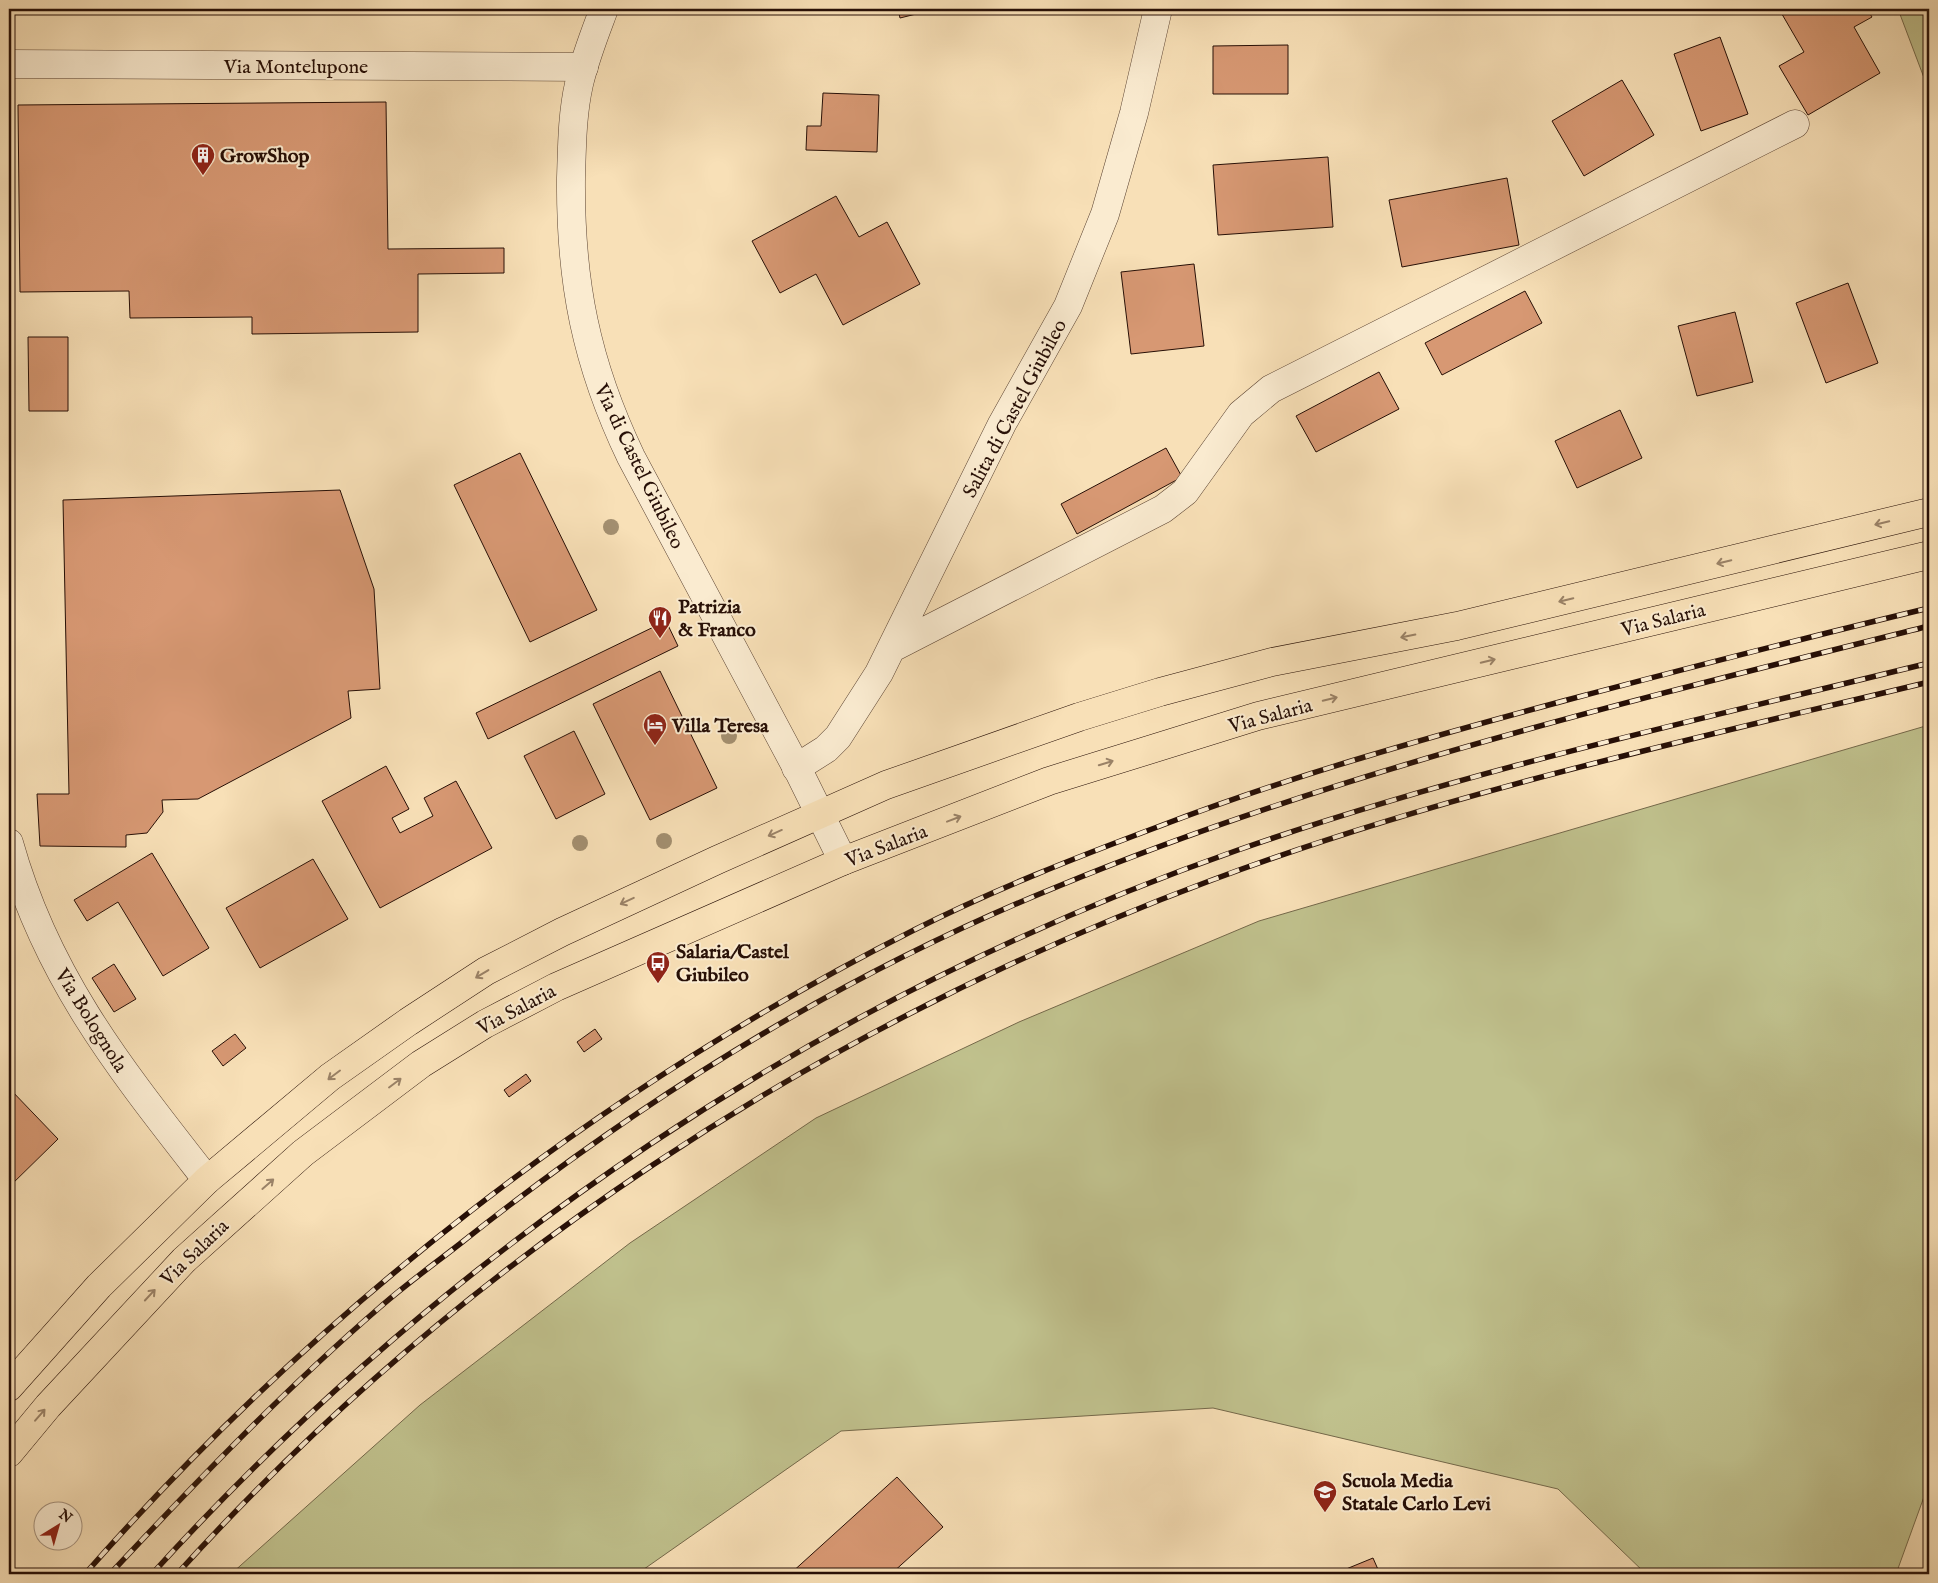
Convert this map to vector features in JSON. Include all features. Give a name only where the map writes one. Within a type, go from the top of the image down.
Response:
[{"type":"main road","name":"Via Salaria","points":[[9,1387],[99,1286],[207,1180],[330,1078],[408,1022],[486,971],[524,950],[820,813],[886,785],[981,750],[1118,704],[1225,674],[1311,654],[1457,626],[1929,512]]},
{"type":"main road","name":"Via Salaria","points":[[9,1453],[48,1406],[184,1260],[303,1154],[421,1064],[485,1024],[556,987],[843,861],[1049,781],[1258,716],[1929,555]]},
{"type":"street","name":"Via di Castel Giubileo","points":[[604,9],[584,67],[572,137],[571,212],[578,287],[585,334],[597,378],[613,419],[632,457],[820,813],[843,861]]},
{"type":"street","name":"Salita di Castel Giubileo","points":[[796,768],[826,748],[838,737],[894,647],[1002,424],[1068,306],[1105,214],[1134,113],[1158,9]]},
{"type":"street","name":"Via Montelupone","points":[[9,64],[584,67]]},
{"type":"street","points":[[894,647],[1163,509],[1184,492],[1241,414],[1271,389],[1795,124]]},
{"type":"street","name":"Via Bolognola","points":[[9,843],[38,929],[76,1000],[123,1071],[207,1180]]},
{"type":"green space","points":[[1898,9],[1929,9],[1929,91]]},
{"type":"green space","points":[[1929,725],[1929,1483],[1896,1574],[1646,1574],[1558,1489],[1213,1408],[841,1431],[637,1574],[231,1574],[420,1405],[630,1243],[816,1118],[1019,1022],[1259,921]]},
{"type":"building","points":[[898,9],[936,9],[900,18]]},
{"type":"building","points":[[1779,9],[1867,9],[1872,17],[1854,27],[1880,73],[1808,115],[1779,66],[1804,52]]},
{"type":"building","points":[[1720,37],[1748,114],[1701,131],[1674,54]]},
{"type":"building","points":[[1288,45],[1288,94],[1213,94],[1213,46]]},
{"type":"building","points":[[1622,80],[1654,135],[1584,176],[1552,121]]},
{"type":"building","points":[[823,93],[879,95],[877,152],[806,150],[807,126],[821,126]]},
{"type":"building","name":"GrowShop","points":[[386,102],[388,249],[504,248],[504,273],[418,274],[418,332],[252,334],[252,317],[130,318],[129,291],[20,292],[18,105]]},
{"type":"building","points":[[1328,157],[1333,227],[1218,235],[1213,165]]},
{"type":"building","points":[[1507,178],[1519,245],[1402,267],[1389,200]]},
{"type":"building","points":[[836,196],[859,237],[887,222],[920,284],[843,325],[816,274],[780,293],[752,241]]},
{"type":"building","points":[[1194,264],[1204,346],[1131,354],[1121,272]]},
{"type":"building","points":[[1848,283],[1878,363],[1826,383],[1796,303]]},
{"type":"building","points":[[1525,291],[1542,323],[1442,375],[1425,343]]},
{"type":"building","points":[[1735,312],[1753,382],[1697,396],[1678,326]]},
{"type":"building","points":[[28,337],[68,337],[68,411],[29,411]]},
{"type":"building","points":[[1379,372],[1399,409],[1316,452],[1296,416]]},
{"type":"building","points":[[1620,410],[1642,458],[1577,488],[1555,441]]},
{"type":"building","points":[[1166,448],[1182,477],[1077,534],[1061,504]]},
{"type":"building","points":[[520,453],[597,610],[530,642],[454,485]]},
{"type":"building","points":[[340,490],[374,589],[380,689],[348,691],[351,718],[198,799],[162,800],[163,812],[147,833],[126,835],[126,847],[40,846],[37,794],[69,794],[63,500]]},
{"type":"building","points":[[666,621],[678,646],[488,739],[476,713]]},
{"type":"building","name":"Villa Teresa","points":[[660,671],[717,788],[650,820],[593,704]]},
{"type":"building","points":[[574,731],[605,794],[556,819],[524,756]]},
{"type":"building","points":[[386,766],[409,809],[392,818],[400,833],[433,816],[424,798],[456,781],[492,848],[380,908],[322,801]]},
{"type":"building","points":[[152,853],[209,948],[163,976],[118,902],[87,921],[74,900]]},
{"type":"building","points":[[313,859],[348,919],[260,968],[226,908]]},
{"type":"building","points":[[114,964],[136,999],[114,1012],[92,978]]},
{"type":"building","points":[[595,1029],[602,1039],[584,1052],[577,1042]]},
{"type":"building","points":[[235,1034],[246,1048],[223,1066],[212,1051]]},
{"type":"building","points":[[526,1074],[531,1081],[509,1097],[504,1090]]},
{"type":"building","points":[[9,1088],[58,1139],[9,1187]]},
{"type":"building","points":[[897,1477],[943,1527],[891,1574],[790,1574]]},
{"type":"building","points":[[1373,1558],[1380,1574],[1334,1574]]},
{"type":"railway","points":[[85,1574],[174,1477],[268,1384],[366,1296],[469,1213],[575,1134],[685,1061],[798,992],[914,930],[1005,888],[1098,850],[1210,807],[1311,773],[1567,700],[1929,608]]},
{"type":"railway","points":[[110,1574],[274,1404],[343,1339],[409,1283],[529,1190],[600,1139],[672,1091],[745,1044],[897,960],[975,922],[1054,888],[1160,846],[1268,808],[1377,773],[1487,741],[1707,682],[1929,626]]},
{"type":"railway","points":[[152,1574],[267,1455],[388,1344],[516,1240],[650,1144],[790,1057],[935,978],[1084,909],[1238,850],[1323,822],[1409,795],[1582,748],[1929,663]]},
{"type":"railway","points":[[177,1574],[286,1461],[402,1355],[525,1256],[652,1165],[786,1082],[924,1007],[1066,939],[1212,880],[1300,849],[1478,794],[1568,770],[1929,682]]},
{"type":"place","name":"GrowShop","points":[[203,176]]},
{"type":"place","name":"Patrizia & Franco","points":[[660,639]]},
{"type":"place","name":"Villa Teresa","points":[[655,746]]},
{"type":"place","name":"Salaria/Castel Giubileo","points":[[658,984]]},
{"type":"place","name":"Scuola Media Statale Carlo Levi","points":[[1325,1513]]}]
